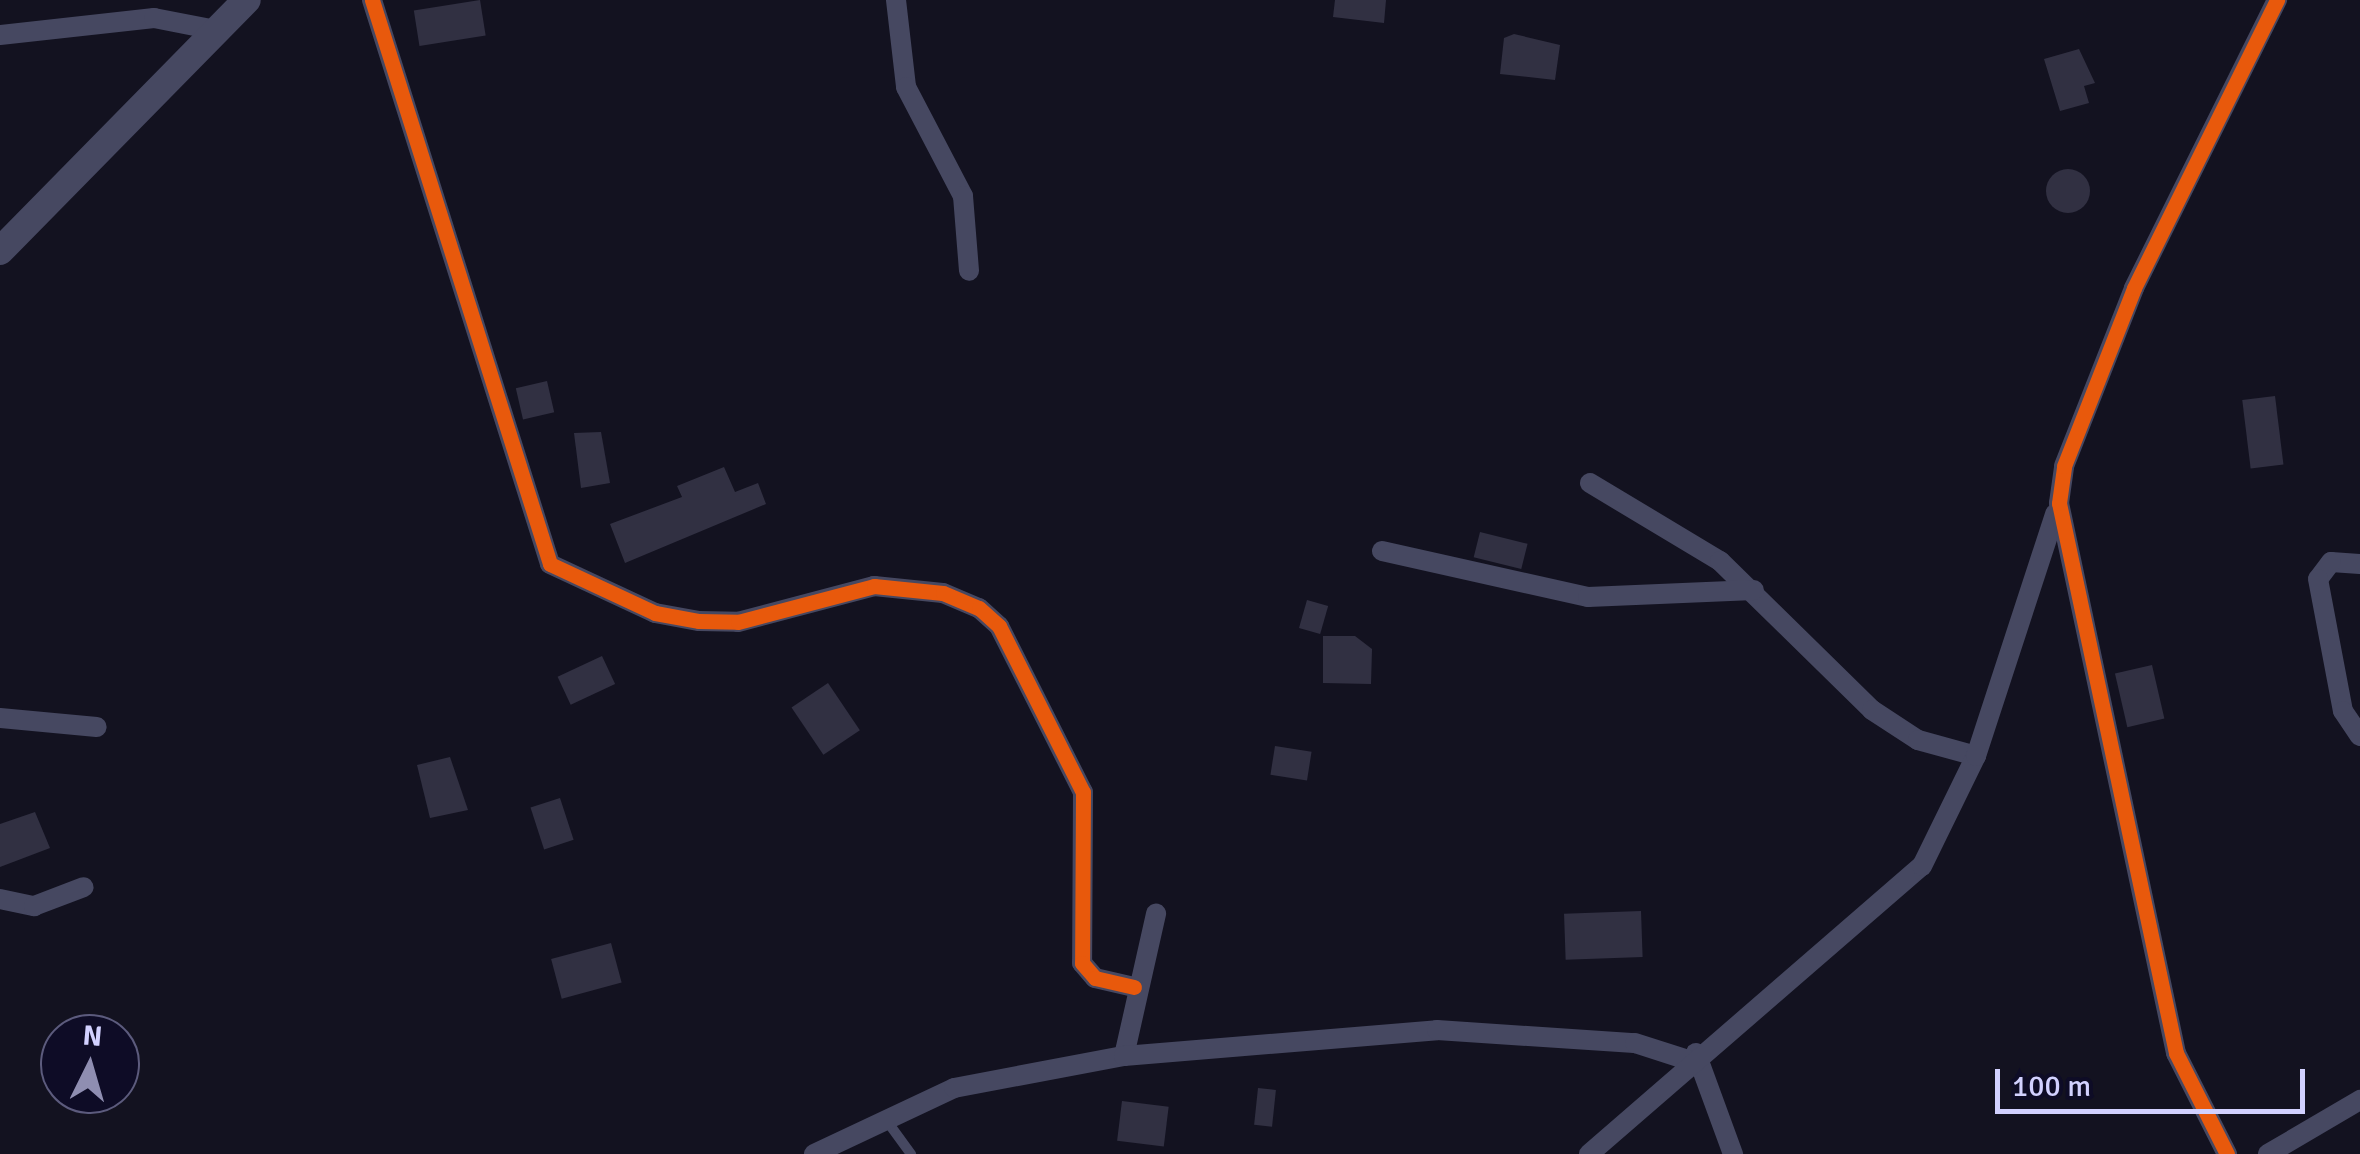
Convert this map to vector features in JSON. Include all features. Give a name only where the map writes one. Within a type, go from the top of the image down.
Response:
[{"type":"street","points":[[0,251],[247,0]]},
{"type":"street","points":[[372,0],[550,564],[655,612],[699,621],[738,622],[874,586],[943,593],[979,608],[999,626],[1083,792],[1082,963],[1094,978],[1134,988]]},
{"type":"street","points":[[896,0],[906,87],[963,196],[968,270]]},
{"type":"street","points":[[1590,1154],[1692,1057],[1922,866],[1976,756],[2059,503],[2064,466],[2134,288],[2277,0]]},
{"type":"street","points":[[0,35],[154,18],[215,30]]},
{"type":"street","points":[[1590,483],[1679,530],[1754,590],[1872,710],[1918,740],[1976,756]]},
{"type":"street","points":[[2059,503],[2176,1053],[2228,1154]]},
{"type":"street","points":[[1382,551],[1588,596],[1754,590]]},
{"type":"street","points":[[2360,564],[2331,562],[2318,579],[2343,711],[2360,736]]},
{"type":"street","points":[[0,718],[98,727]]},
{"type":"street","points":[[0,900],[34,906],[84,887]]},
{"type":"street","points":[[1124,1056],[1134,988],[1156,914]]},
{"type":"street","points":[[814,1154],[883,1116],[954,1088],[1124,1056],[1438,1030],[1635,1043],[1692,1057]]},
{"type":"street","points":[[1692,1057],[1734,1154]]},
{"type":"street","points":[[2268,1154],[2360,1100]]},
{"type":"lane","points":[[883,1116],[911,1154]]},
{"type":"building","points":[[480,0],[486,36],[419,46],[414,10]]},
{"type":"building","points":[[1335,0],[1386,0],[1384,23],[1333,17]]},
{"type":"building","points":[[1514,34],[1560,45],[1555,80],[1500,74],[1504,38]]},
{"type":"building","points":[[2079,49],[2095,83],[2084,86],[2089,103],[2060,111],[2044,59]]},
{"type":"building","points":[[2068,169],[2084,175],[2090,191],[2084,207],[2068,213],[2052,207],[2046,191],[2052,175]]},
{"type":"building","points":[[547,381],[554,412],[523,419],[516,388]]},
{"type":"building","points":[[2275,396],[2283,464],[2251,469],[2242,400]]},
{"type":"building","points":[[601,432],[610,483],[581,488],[574,433]]},
{"type":"building","points":[[724,467],[735,492],[758,483],[766,504],[625,563],[610,524],[682,497],[677,486]]},
{"type":"building","points":[[1480,532],[1528,544],[1521,569],[1474,557]]},
{"type":"building","points":[[1307,600],[1328,606],[1320,634],[1299,628]]},
{"type":"building","points":[[1323,636],[1355,636],[1372,649],[1371,684],[1323,683]]},
{"type":"building","points":[[602,656],[615,684],[571,705],[558,677]]},
{"type":"building","points":[[2152,665],[2164,719],[2127,727],[2115,674]]},
{"type":"building","points":[[828,683],[860,730],[823,755],[792,708]]},
{"type":"building","points":[[1275,746],[1312,752],[1307,780],[1270,775]]},
{"type":"building","points":[[450,757],[468,810],[430,818],[417,765]]},
{"type":"building","points":[[560,798],[574,840],[544,849],[531,808]]},
{"type":"building","points":[[35,812],[50,848],[0,867],[0,824]]},
{"type":"building","points":[[1641,911],[1643,957],[1566,960],[1564,914]]},
{"type":"building","points":[[611,943],[622,983],[562,999],[551,959]]},
{"type":"building","points":[[1258,1088],[1276,1090],[1272,1127],[1254,1125]]},
{"type":"building","points":[[1122,1101],[1169,1107],[1164,1146],[1117,1141]]},
{"type":"cycle path","points":[[372,0],[550,564],[655,613],[699,621],[738,622],[874,586],[943,593],[979,608],[999,626],[1083,792],[1082,963],[1095,978],[1134,987]]},
{"type":"cycle path","points":[[2227,1154],[2176,1053],[2059,503],[2064,466],[2134,288],[2277,0]]}]
